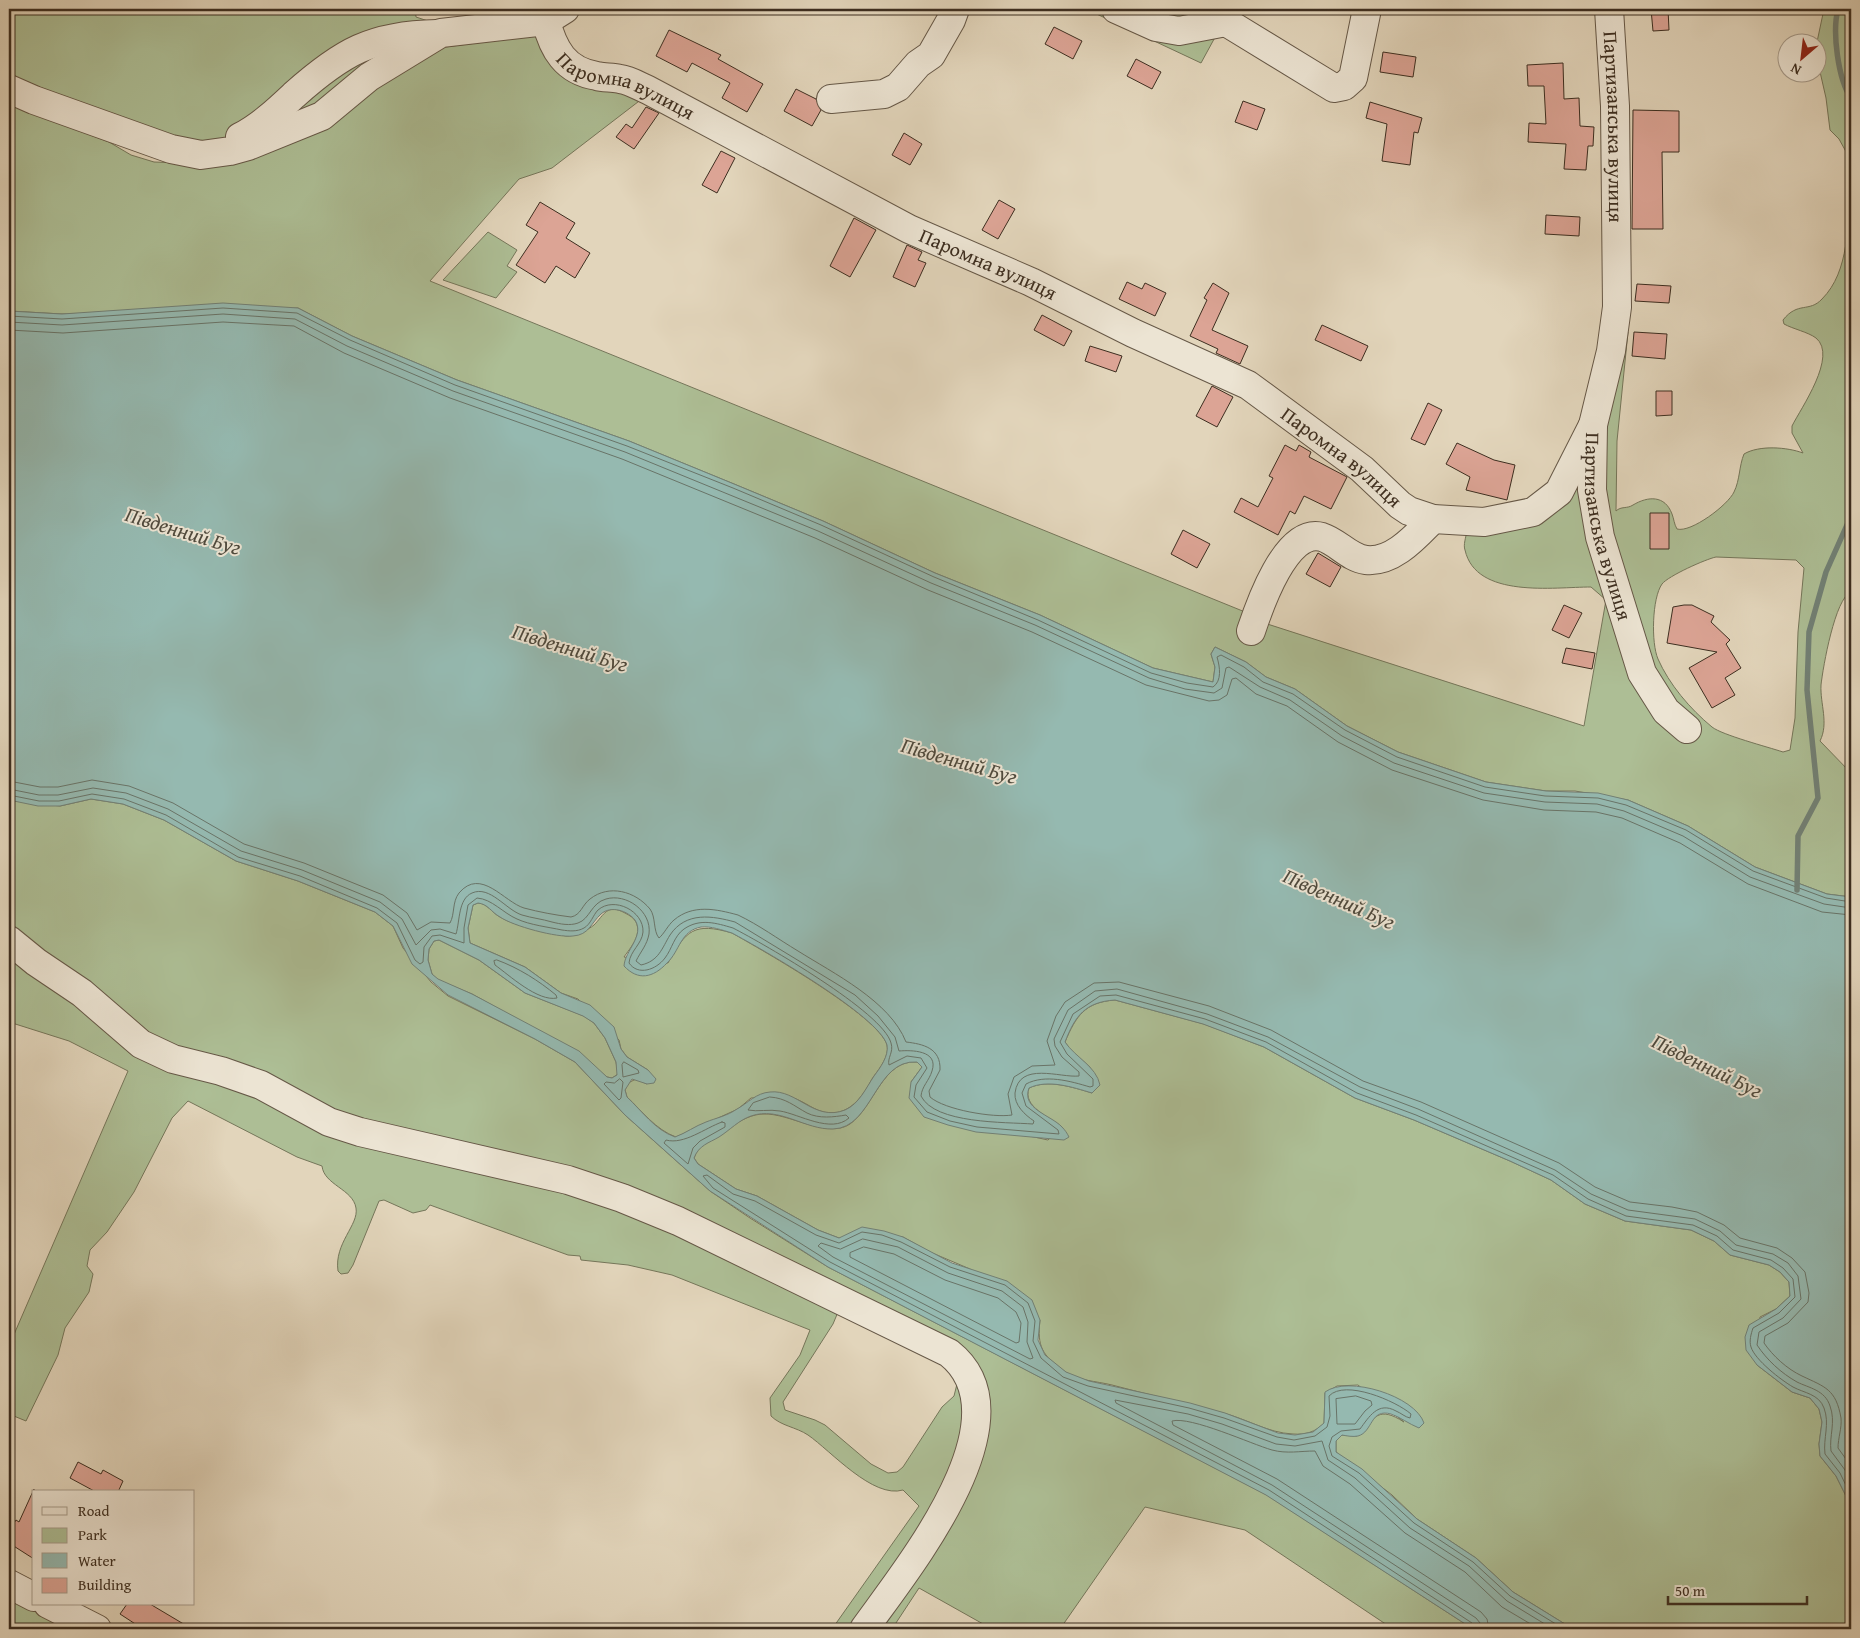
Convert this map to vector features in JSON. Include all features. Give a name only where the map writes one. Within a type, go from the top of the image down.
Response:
[{"type":"street","points":[[830,99],[884,94],[898,87],[918,64],[930,55],[952,20],[955,9]]},
{"type":"street","points":[[1116,9],[1156,27],[1179,31],[1220,15],[1334,88],[1344,86],[1353,78],[1367,9]]},
{"type":"street","name":"Партизанська вулиця","points":[[1609,9],[1615,106],[1617,307],[1611,352],[1593,425],[1592,490],[1600,537],[1642,673],[1666,711],[1687,729]]},
{"type":"street","points":[[9,89],[127,134],[170,148],[201,155],[246,134],[341,58],[361,47],[406,34],[441,34],[556,15]]},
{"type":"street","name":"Паромна вулиця","points":[[556,15],[555,50],[564,61],[574,68],[596,76],[622,79],[648,90],[909,230],[1031,282],[1133,333],[1248,385],[1362,469],[1400,505],[1433,519],[1484,522],[1533,512],[1559,492],[1593,425]]},
{"type":"street","points":[[1251,631],[1262,599],[1283,560],[1305,540],[1322,537],[1353,555],[1366,560],[1380,558],[1403,546],[1433,519]]},
{"type":"street","points":[[9,940],[36,962],[82,992],[141,1044],[173,1059],[254,1082],[329,1122],[360,1132],[568,1180],[622,1198],[678,1221],[949,1353],[963,1366],[973,1385],[976,1414],[971,1448],[941,1520],[864,1629]]},
{"type":"street","points":[[9,1584],[32,1596]]},
{"type":"street","points":[[52,1606],[97,1629]]},
{"type":"green space","points":[[9,9],[415,9],[416,17],[428,21],[517,12],[528,9],[550,9],[435,27],[315,113],[255,137],[171,143],[9,74]]},
{"type":"green space","points":[[1086,9],[1238,9],[1233,21],[1219,30],[1201,63]]},
{"type":"green space","points":[[1824,9],[1851,9],[1851,166],[1850,159],[1839,139],[1830,130],[1822,82],[1828,82],[1828,32],[1819,32]]},
{"type":"green space","points":[[531,36],[538,37],[647,95],[552,168],[519,179],[430,281],[1250,614],[1258,621],[1584,726],[1606,600],[1591,587],[1518,587],[1500,583],[1484,576],[1472,566],[1465,550],[1464,543],[1467,531],[1546,514],[1618,341],[1628,332],[1617,441],[1616,511],[1644,500],[1661,500],[1669,508],[1677,529],[1691,527],[1709,517],[1725,504],[1734,492],[1744,454],[1765,448],[1789,449],[1803,453],[1792,433],[1792,426],[1816,382],[1823,357],[1822,346],[1816,338],[1784,324],[1783,320],[1788,314],[1813,306],[1822,299],[1838,275],[1845,246],[1851,186],[1851,592],[1845,597],[1840,607],[1827,649],[1821,685],[1824,727],[1820,741],[1851,773],[1851,897],[1827,894],[1755,867],[1688,826],[1628,800],[1575,791],[1546,791],[1486,782],[1398,752],[1347,726],[1295,689],[1266,677],[1246,662],[1215,647],[1211,654],[1215,667],[1213,682],[1153,668],[1040,615],[935,573],[823,521],[629,441],[457,380],[352,336],[298,308],[62,314],[9,311],[9,104],[55,118],[78,130],[109,142],[131,155],[154,162],[183,163],[356,99],[445,47]],"holes":[[[1711,558],[1796,560],[1804,568],[1798,632],[1795,718],[1790,750],[1783,752],[1717,730],[1681,696],[1658,659],[1654,642],[1654,610],[1662,584],[1679,572]]]},
{"type":"green space","points":[[488,232],[517,250],[507,266],[517,272],[496,298],[443,280]]},
{"type":"green space","points":[[91,799],[123,804],[164,820],[236,861],[298,881],[375,912],[393,926],[403,948],[431,982],[448,996],[535,1039],[575,1062],[625,1115],[710,1191],[750,1218],[828,1267],[1267,1495],[1473,1629],[1393,1629],[1245,1530],[1145,1507],[1060,1629],[992,1629],[919,1588],[892,1629],[870,1629],[967,1448],[860,1629],[832,1629],[919,1506],[903,1490],[891,1491],[866,1481],[808,1435],[779,1422],[771,1416],[770,1398],[800,1355],[810,1330],[672,1275],[628,1265],[581,1260],[580,1256],[568,1255],[430,1205],[426,1210],[413,1213],[384,1200],[379,1201],[353,1265],[348,1273],[341,1274],[338,1271],[340,1252],[356,1214],[354,1202],[350,1196],[328,1178],[322,1166],[297,1157],[188,1101],[172,1118],[134,1192],[107,1232],[90,1250],[87,1266],[93,1274],[89,1292],[65,1328],[58,1355],[26,1421],[9,1414],[9,1346],[128,1071],[69,1041],[9,1022],[9,800],[60,806]],"holes":[[[838,1312],[960,1372],[954,1396],[942,1407],[903,1467],[897,1472],[888,1473],[871,1464],[825,1425],[785,1410],[783,1402],[833,1324]]]},
{"type":"green space","points":[[478,903],[515,924],[566,936],[588,929],[606,911],[619,910],[633,918],[638,932],[635,941],[624,957],[668,963],[680,943],[692,932],[708,928],[732,933],[818,984],[864,1018],[879,1033],[887,1045],[887,1054],[861,1096],[841,1112],[823,1112],[792,1098],[751,1098],[738,1109],[676,1137],[662,1130],[627,1097],[625,1090],[628,1083],[636,1079],[647,1084],[648,1070],[627,1057],[621,1049],[619,1040],[578,999],[561,993],[525,967],[470,943],[468,928],[473,905]]},
{"type":"green space","points":[[439,940],[479,960],[525,993],[584,1016],[594,1023],[605,1038],[616,1062],[618,1074],[612,1078],[607,1077],[553,1039],[472,994],[438,980],[432,974],[428,960],[429,949],[434,941]]},
{"type":"green space","points":[[1115,1000],[1204,1024],[1264,1047],[1355,1098],[1414,1120],[1551,1180],[1585,1204],[1625,1221],[1691,1230],[1714,1241],[1730,1255],[1769,1265],[1780,1272],[1789,1282],[1790,1296],[1776,1309],[1760,1317],[1757,1365],[1792,1392],[1810,1398],[1819,1409],[1822,1422],[1819,1444],[1820,1456],[1836,1476],[1851,1506],[1851,1629],[1573,1629],[1513,1592],[1476,1558],[1417,1519],[1392,1495],[1336,1452],[1336,1441],[1342,1435],[1357,1436],[1378,1415],[1389,1415],[1404,1422],[1358,1385],[1337,1386],[1325,1393],[1324,1423],[1314,1431],[1297,1434],[1275,1431],[1223,1413],[1075,1377],[1064,1371],[1046,1355],[1040,1344],[1040,1320],[970,1269],[930,1252],[903,1237],[839,1238],[818,1230],[757,1196],[736,1189],[698,1164],[694,1158],[697,1151],[703,1145],[740,1121],[756,1115],[774,1115],[820,1127],[841,1128],[850,1124],[858,1116],[887,1076],[896,1068],[905,1063],[917,1062],[922,1067],[911,1082],[1025,1135],[1048,1140],[1062,1127],[1033,1106],[1028,1095],[1029,1088],[1036,1085],[1052,1084],[1068,1086],[1092,1093],[1090,1067],[1071,1051],[1065,1042],[1073,1025],[1083,1012],[1096,1004]]},
{"type":"green space","points":[[9,1591],[32,1603],[32,1606],[38,1606],[82,1629],[12,1629],[9,1627]]},
{"type":"water","name":"Південний Буг","points":[[223,303],[298,308],[352,336],[457,380],[629,441],[823,521],[935,573],[1040,615],[1153,668],[1213,682],[1215,667],[1211,654],[1215,647],[1246,662],[1266,677],[1295,689],[1347,726],[1398,752],[1486,782],[1546,791],[1598,793],[1628,800],[1688,826],[1755,867],[1827,894],[1851,897],[1851,1506],[1836,1476],[1820,1456],[1819,1444],[1822,1422],[1819,1409],[1810,1398],[1792,1392],[1757,1365],[1746,1350],[1745,1337],[1749,1325],[1776,1309],[1790,1296],[1789,1282],[1780,1272],[1769,1265],[1730,1255],[1714,1241],[1691,1230],[1625,1221],[1585,1204],[1551,1180],[1414,1120],[1355,1098],[1264,1047],[1203,1024],[1115,1000],[1096,1004],[1082,1012],[1065,1042],[1090,1067],[1098,1078],[1100,1085],[1092,1093],[1060,1085],[1036,1085],[1029,1088],[1028,1095],[1029,1101],[1038,1111],[1064,1129],[1069,1137],[1064,1140],[976,1132],[924,1117],[909,1098],[911,1082],[922,1067],[917,1062],[903,1064],[892,1071],[857,1118],[846,1126],[833,1129],[823,1128],[782,1116],[761,1114],[742,1120],[705,1145],[696,1154],[694,1158],[698,1164],[736,1189],[757,1196],[818,1230],[839,1238],[862,1227],[884,1231],[903,1237],[952,1263],[1007,1281],[1032,1300],[1040,1320],[1038,1340],[1045,1355],[1066,1372],[1089,1381],[1190,1403],[1225,1413],[1278,1433],[1295,1435],[1313,1432],[1324,1423],[1325,1392],[1335,1387],[1364,1387],[1380,1391],[1408,1404],[1418,1413],[1424,1423],[1419,1428],[1391,1414],[1379,1414],[1363,1434],[1358,1436],[1342,1435],[1336,1441],[1336,1452],[1362,1469],[1417,1519],[1476,1558],[1513,1592],[1573,1629],[1473,1629],[1266,1495],[828,1267],[710,1191],[625,1115],[575,1062],[535,1039],[448,995],[412,964],[393,926],[375,912],[298,881],[236,861],[164,820],[123,804],[91,799],[60,806],[38,806],[9,800],[9,311],[62,314]],"holes":[[[478,903],[515,924],[546,933],[566,936],[583,933],[605,911],[619,910],[624,912],[635,920],[638,932],[624,966],[629,971],[640,976],[646,976],[662,968],[671,958],[684,937],[694,929],[709,927],[732,933],[818,984],[864,1018],[879,1033],[887,1045],[885,1058],[862,1095],[845,1110],[834,1113],[824,1112],[789,1095],[780,1092],[770,1092],[756,1096],[741,1107],[675,1137],[661,1130],[627,1097],[625,1090],[632,1079],[647,1084],[654,1083],[656,1079],[648,1070],[627,1057],[621,1049],[614,1027],[590,1005],[561,993],[525,967],[470,943],[468,928],[473,905]],[[439,940],[479,960],[525,993],[583,1016],[594,1023],[605,1038],[616,1062],[617,1075],[612,1078],[607,1077],[579,1051],[472,994],[438,979],[432,974],[428,960],[429,949],[434,941]]]},
{"type":"building","points":[[1651,9],[1668,9],[1669,30],[1653,31]]},
{"type":"building","points":[[1054,27],[1082,41],[1073,59],[1045,44]]},
{"type":"building","points":[[669,30],[721,55],[718,59],[763,84],[747,112],[722,98],[730,83],[692,63],[687,72],[656,56]]},
{"type":"building","points":[[1383,52],[1416,57],[1413,77],[1380,72]]},
{"type":"building","points":[[1136,59],[1161,72],[1152,89],[1127,76]]},
{"type":"building","points":[[1563,63],[1564,99],[1579,98],[1580,126],[1594,127],[1593,146],[1588,146],[1586,170],[1564,169],[1566,144],[1528,142],[1529,123],[1546,124],[1544,86],[1528,86],[1527,65]]},
{"type":"building","points":[[796,89],[816,99],[821,110],[812,126],[784,111]]},
{"type":"building","points":[[1243,101],[1265,109],[1257,130],[1235,122]]},
{"type":"building","points":[[1370,102],[1422,118],[1418,133],[1414,132],[1410,165],[1382,161],[1387,124],[1366,118]]},
{"type":"building","points":[[646,107],[659,113],[634,149],[616,137],[626,124],[632,128]]},
{"type":"building","points":[[1633,110],[1679,111],[1679,152],[1662,152],[1663,229],[1632,229]]},
{"type":"building","points":[[904,133],[922,144],[910,165],[892,155]]},
{"type":"building","points":[[721,151],[735,158],[717,193],[702,185]]},
{"type":"building","points":[[999,200],[1015,209],[998,239],[982,230]]},
{"type":"building","points":[[540,202],[575,223],[566,238],[590,253],[575,278],[556,266],[545,283],[516,265],[538,232],[526,225]]},
{"type":"building","points":[[1546,215],[1580,217],[1579,236],[1545,234]]},
{"type":"building","points":[[854,218],[876,230],[850,277],[830,266]]},
{"type":"building","points":[[907,245],[922,252],[918,260],[926,263],[915,287],[893,277]]},
{"type":"building","points":[[1127,282],[1142,289],[1145,283],[1166,293],[1155,316],[1119,299]]},
{"type":"building","points":[[1213,283],[1229,293],[1212,330],[1248,346],[1240,364],[1216,353],[1218,349],[1190,336],[1207,300],[1204,298]]},
{"type":"building","points":[[1637,284],[1671,286],[1669,303],[1635,301]]},
{"type":"building","points":[[1042,315],[1072,331],[1064,346],[1034,330]]},
{"type":"building","points":[[1322,325],[1368,346],[1361,361],[1315,340]]},
{"type":"building","points":[[1634,332],[1667,334],[1665,359],[1632,356]]},
{"type":"building","points":[[1090,346],[1122,356],[1116,372],[1085,361]]},
{"type":"building","points":[[1212,386],[1233,397],[1217,427],[1196,416]]},
{"type":"building","points":[[1656,391],[1672,391],[1672,415],[1656,416]]},
{"type":"building","points":[[1428,403],[1442,410],[1425,445],[1411,439]]},
{"type":"building","points":[[1457,443],[1494,460],[1515,465],[1507,500],[1466,490],[1470,477],[1446,464]]},
{"type":"building","points":[[1285,445],[1296,451],[1299,445],[1311,452],[1309,457],[1347,477],[1331,509],[1304,496],[1295,514],[1290,511],[1278,535],[1234,512],[1241,498],[1258,507],[1273,478],[1269,476]]},
{"type":"building","points":[[1650,513],[1669,513],[1669,549],[1650,549]]},
{"type":"building","points":[[1183,530],[1210,544],[1197,568],[1171,554]]},
{"type":"building","points":[[1318,553],[1341,567],[1330,587],[1306,574]]},
{"type":"building","points":[[1564,605],[1582,613],[1569,638],[1552,630]]},
{"type":"building","points":[[1692,605],[1714,616],[1711,622],[1730,640],[1726,644],[1741,668],[1725,678],[1735,695],[1712,708],[1689,668],[1717,652],[1667,643],[1673,607]]},
{"type":"building","points":[[1566,648],[1595,653],[1592,669],[1562,663]]},
{"type":"building","points":[[78,1462],[101,1474],[103,1470],[123,1481],[119,1490],[92,1490],[70,1478]]},
{"type":"building","points":[[32,1493],[32,1558],[9,1543],[9,1531],[16,1520],[19,1522]]},
{"type":"building","points":[[126,1606],[153,1606],[192,1629],[143,1629],[120,1614]]},
{"type":"waterway","points":[[1838,9],[1836,19],[1837,55],[1846,90],[1851,98]]},
{"type":"waterway","points":[[1797,890],[1798,836],[1818,798],[1807,690],[1809,632],[1826,572],[1851,516]]}]
